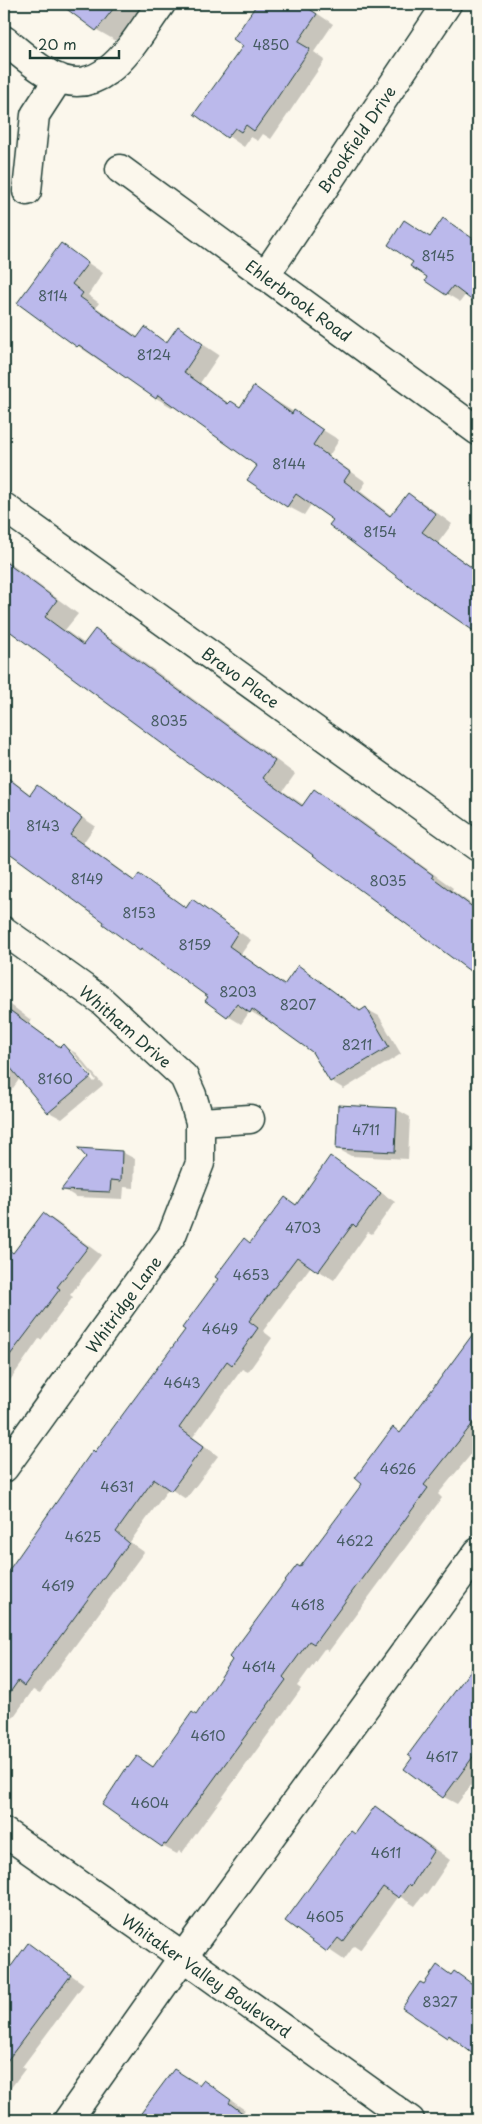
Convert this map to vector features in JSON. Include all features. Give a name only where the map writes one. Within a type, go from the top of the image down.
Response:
[{"type":"street","name":"Brookfield Drive","points":[[265,276],[447,4]]},
{"type":"street","points":[[4,40],[43,70],[59,78],[73,81],[98,77],[115,67],[156,11]]},
{"type":"street","points":[[27,191],[34,115],[59,78]]},
{"type":"street","name":"Ehlerbrook Road","points":[[120,169],[478,431]]},
{"type":"street","name":"Bravo Place","points":[[4,508],[478,847]]},
{"type":"street","name":"Whitham Drive","points":[[4,931],[102,1001],[184,1076],[200,1122]]},
{"type":"street","points":[[200,1122],[250,1119]]},
{"type":"street","name":"Whitridge Lane","points":[[4,1468],[172,1235],[200,1163],[200,1122]]},
{"type":"street","points":[[68,2120],[183,1957],[478,1552]]},
{"type":"street","name":"Whitaker Valley Boulevard","points":[[4,1832],[183,1957],[410,2120]]},
{"type":"building","points":[[60,4],[117,4],[96,31]]},
{"type":"building","points":[[257,4],[302,4],[317,14],[298,42],[310,49],[254,131],[246,125],[241,132],[235,128],[227,138],[194,114],[243,46],[233,39]]},
{"type":"building","points":[[443,218],[478,242],[478,305],[453,286],[446,295],[425,281],[427,277],[410,266],[413,262],[388,245],[404,220],[430,237]]},
{"type":"building","points":[[61,243],[88,263],[72,284],[83,293],[80,297],[137,338],[145,327],[166,343],[178,326],[203,344],[184,372],[228,404],[231,401],[240,407],[254,386],[292,414],[294,410],[323,430],[313,445],[350,472],[344,481],[390,516],[408,493],[436,514],[422,532],[478,572],[478,634],[416,591],[329,525],[333,520],[296,494],[287,507],[247,480],[257,466],[158,395],[156,399],[79,345],[77,347],[17,303]]},
{"type":"building","points":[[4,561],[57,600],[45,617],[83,645],[95,629],[275,761],[263,778],[302,806],[314,789],[433,875],[432,877],[478,911],[478,977],[4,627]]},
{"type":"building","points":[[4,775],[30,795],[37,785],[82,818],[70,835],[134,881],[139,874],[186,908],[192,899],[238,932],[229,946],[284,985],[298,965],[360,1011],[366,1007],[389,1047],[330,1082],[312,1052],[252,1009],[250,1013],[237,1004],[227,1017],[205,1001],[208,997],[141,949],[140,951],[103,924],[104,922],[4,849]]},
{"type":"building","points":[[4,1006],[60,1047],[63,1044],[91,1077],[48,1113],[4,1060]]},
{"type":"building","points":[[338,1105],[397,1108],[395,1152],[336,1149]]},
{"type":"building","points":[[78,1148],[122,1151],[121,1181],[111,1180],[110,1192],[61,1190],[86,1157]]},
{"type":"building","points":[[330,1156],[381,1193],[356,1227],[353,1224],[318,1272],[297,1257],[249,1321],[258,1328],[232,1365],[227,1361],[179,1428],[204,1446],[171,1491],[154,1479],[116,1532],[129,1543],[24,1686],[18,1681],[4,1701],[4,1577],[93,1450],[95,1452],[185,1330],[182,1328],[218,1279],[215,1277],[244,1238],[250,1243],[285,1197],[296,1205]]},
{"type":"building","points":[[43,1213],[88,1247],[57,1287],[60,1289],[4,1363],[4,1246],[13,1253]]},
{"type":"building","points":[[478,1327],[478,1417],[424,1485],[428,1488],[314,1644],[309,1641],[283,1677],[286,1680],[166,1845],[164,1844],[162,1847],[102,1805],[127,1767],[137,1756],[153,1767],[192,1712],[196,1715],[232,1660],[229,1657],[297,1565],[300,1567],[362,1484],[355,1478],[393,1427],[400,1433]]},
{"type":"building","points":[[478,1660],[478,1750],[443,1798],[404,1769],[412,1758],[408,1755]]},
{"type":"building","points":[[375,1806],[434,1850],[411,1886],[409,1884],[399,1898],[383,1887],[343,1942],[338,1938],[327,1952],[285,1921],[351,1831],[355,1834]]},
{"type":"building","points":[[28,1943],[71,1975],[4,2065],[4,1976]]},
{"type":"building","points":[[437,1965],[451,1975],[454,1971],[478,1988],[478,2058],[449,2035],[447,2038],[402,2008],[420,1982],[424,1984]]},
{"type":"building","points":[[174,2069],[199,2085],[203,2080],[231,2100],[229,2103],[252,2120],[136,2120]]}]
